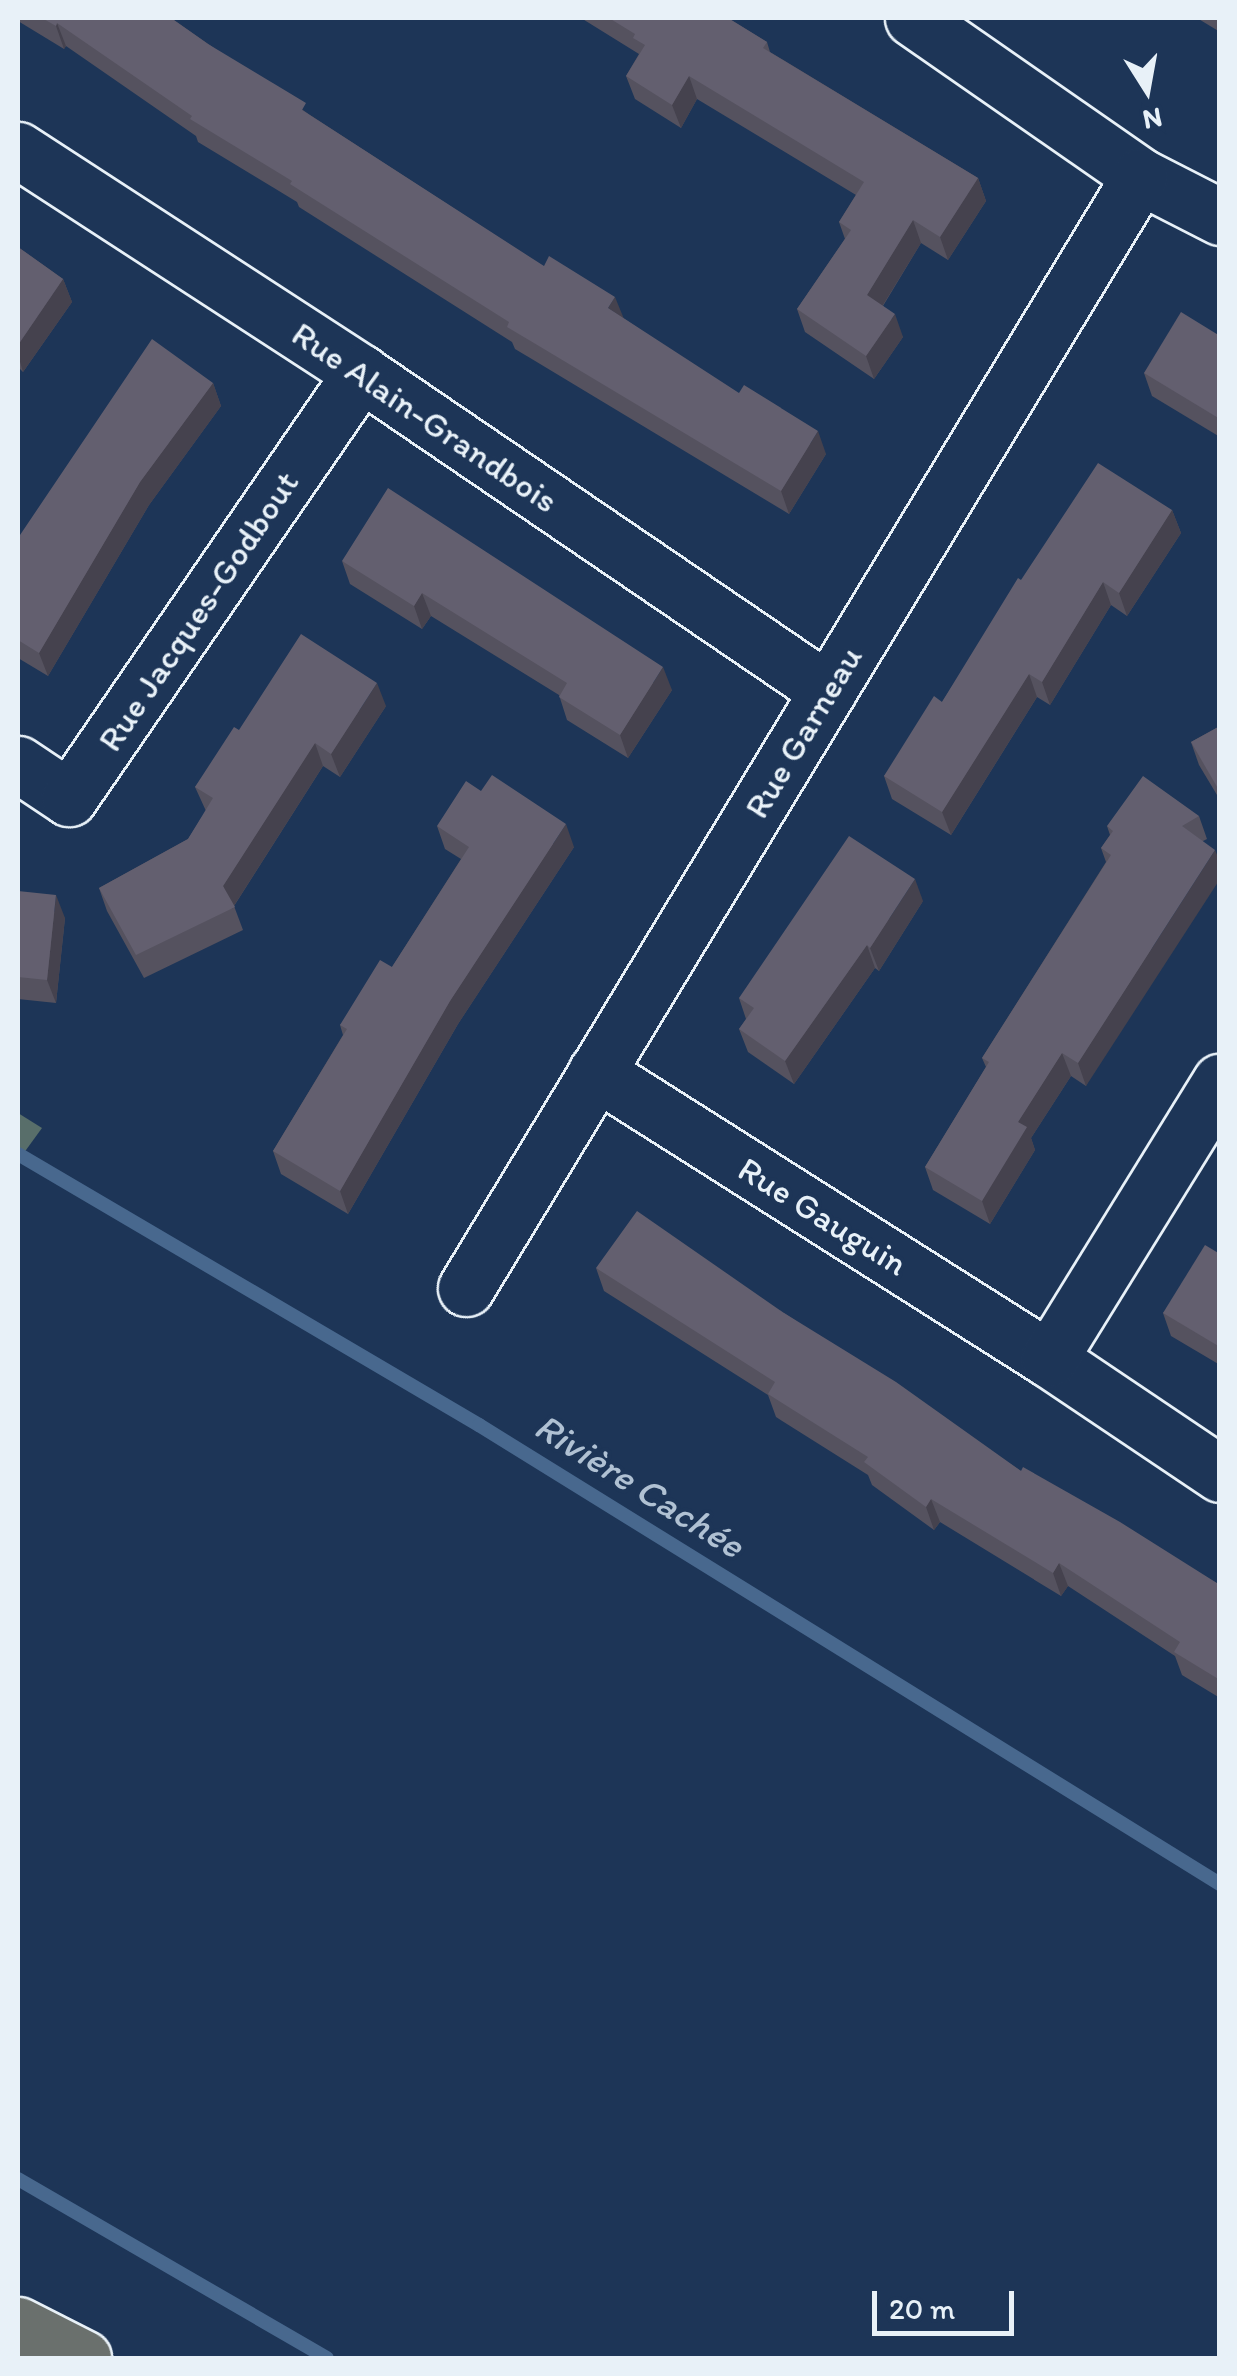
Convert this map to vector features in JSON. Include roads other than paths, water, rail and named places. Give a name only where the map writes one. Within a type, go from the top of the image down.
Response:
[{"type":"highway","points":[[18,2325],[84,2358]]},
{"type":"street","points":[[912,18],[1140,176],[1220,217]]},
{"type":"street","name":"Rue Alain-Grandbois","points":[[18,150],[361,373],[828,691]]},
{"type":"street","name":"Rue Garneau","points":[[466,1288],[1140,176]]},
{"type":"street","name":"Rue Jacques-Godbout","points":[[18,764],[70,798],[361,373]]},
{"type":"street","name":"Rue Gauguin","points":[[596,1072],[1049,1359],[1220,1474]]},
{"type":"street","points":[[1049,1359],[1220,1082]]},
{"type":"waterway","name":"Rivière Cachée","points":[[18,1154],[479,1425],[1220,1884]]},
{"type":"waterway","points":[[18,2179],[327,2358]]}]
